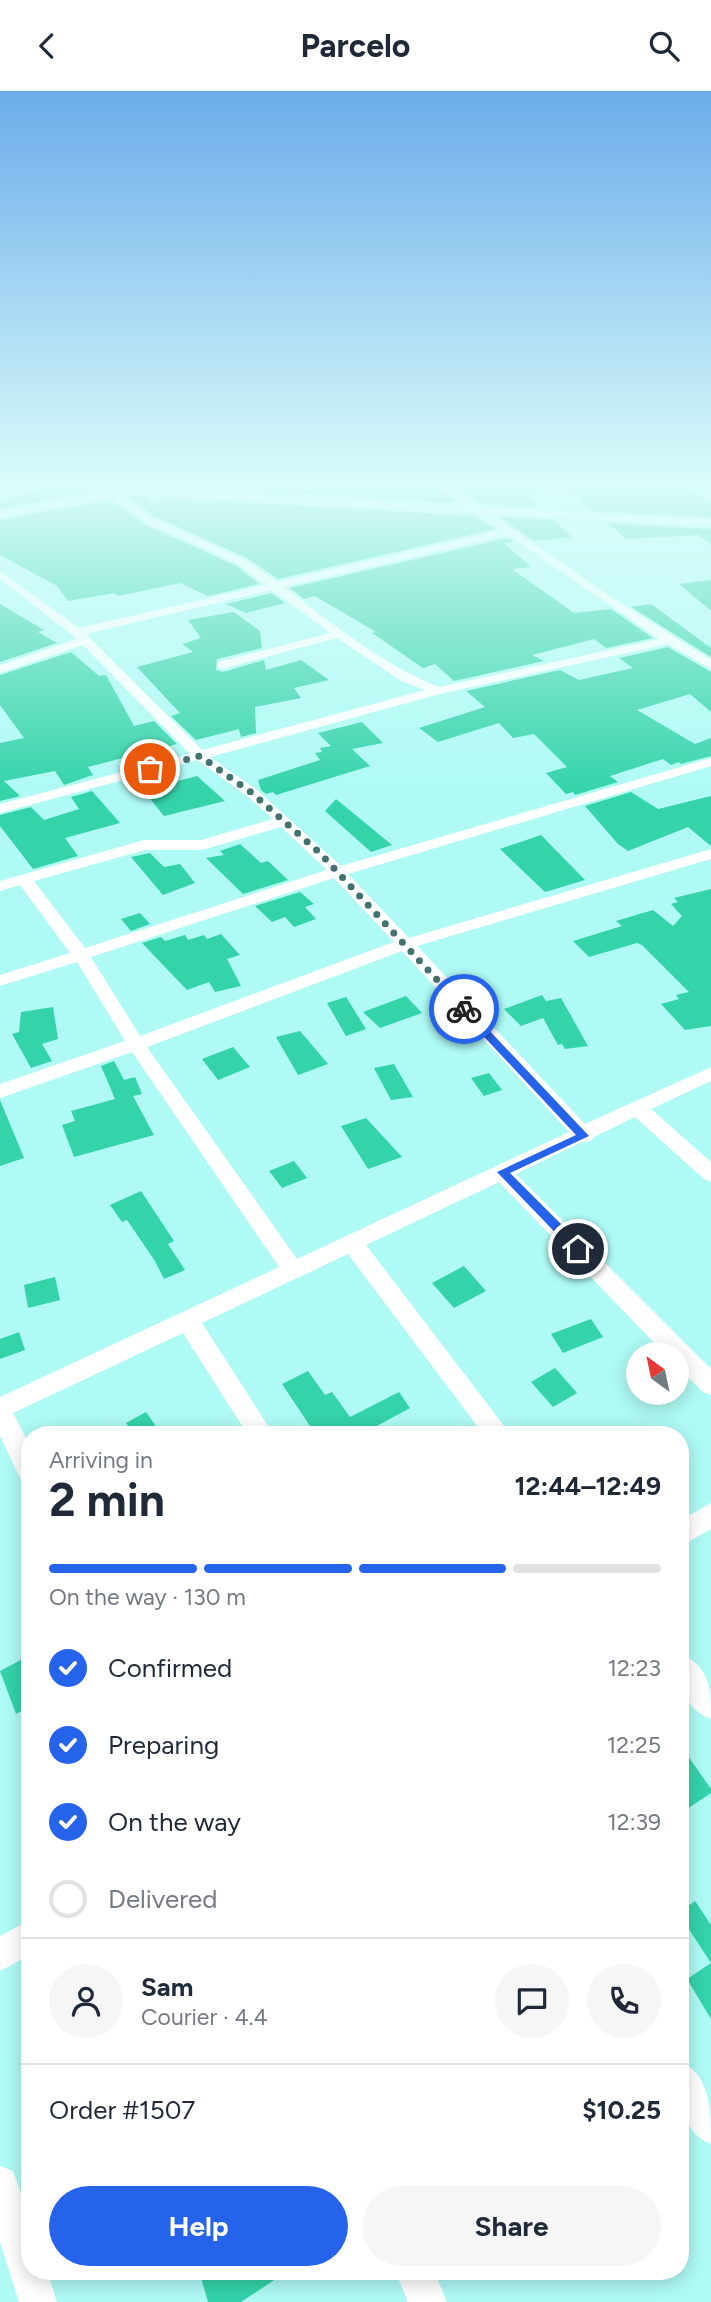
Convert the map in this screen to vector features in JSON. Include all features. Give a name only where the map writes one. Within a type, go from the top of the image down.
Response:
[{"type":"street","points":[[15,585],[81,636],[200,756],[252,793],[337,871],[403,945],[584,1136]]},
{"type":"street","points":[[0,669],[81,636],[278,585]]},
{"type":"street","points":[[585,585],[711,665]]},
{"type":"street","points":[[274,586],[338,634],[406,678],[438,691]]},
{"type":"street","points":[[222,665],[338,634]]},
{"type":"street","points":[[0,809],[438,691],[671,640]]},
{"type":"street","points":[[0,981],[337,871],[711,762]]},
{"type":"street","points":[[0,886],[144,845],[202,845],[284,821]]},
{"type":"street","points":[[0,1091],[136,1044],[403,945],[711,854]]},
{"type":"street","points":[[24,879],[81,955],[136,1044],[292,1269]]},
{"type":"street","points":[[21,1453],[0,1410],[292,1269],[584,1136],[711,1073]]},
{"type":"street","points":[[637,1108],[711,1174]]},
{"type":"street","points":[[502,1172],[711,1385]]},
{"type":"street","points":[[352,1243],[492,1426]]},
{"type":"street","points":[[188,1321],[256,1426]]},
{"type":"street","points":[[689,1529],[711,1515]]},
{"type":"street","points":[[689,1678],[711,1705]]},
{"type":"street","points":[[0,1955],[21,1942]]},
{"type":"street","points":[[689,2092],[711,2126]]},
{"type":"street","points":[[0,2184],[21,2249]]},
{"type":"street","points":[[31,2280],[38,2302]]},
{"type":"street","points":[[418,2280],[428,2302]]},
{"type":"building","points":[[170,585],[118,596],[115,593],[68,601],[57,586]]},
{"type":"building","points":[[185,585],[254,585],[208,596]]},
{"type":"building","points":[[302,585],[535,585],[574,613],[611,609],[653,638],[606,648],[594,639],[532,655],[544,661],[454,681],[435,664],[423,668],[372,633],[376,632],[315,596],[304,599],[290,588]]},
{"type":"building","points":[[680,585],[711,585],[711,611]]},
{"type":"building","points":[[271,593],[285,603],[246,613],[226,604]]},
{"type":"building","points":[[0,604],[44,630],[38,632],[57,643],[0,662]]},
{"type":"building","points":[[651,604],[711,648],[711,657],[631,607]]},
{"type":"building","points":[[234,612],[260,631],[262,648],[217,659],[216,670],[223,672],[264,660],[266,670],[301,660],[329,680],[294,688],[301,698],[255,707],[256,733],[241,737],[239,729],[196,740],[171,716],[180,713],[137,667],[193,652],[182,644],[201,638],[188,620]]},
{"type":"building","points":[[668,647],[711,672],[711,712],[690,694],[637,710],[695,744],[711,738],[711,756],[671,765],[663,759],[610,776],[618,782],[575,795],[573,792],[566,794],[546,773],[567,767],[534,734],[513,738],[499,723],[438,742],[419,728],[485,707],[466,691],[560,670],[579,680],[633,668],[619,658]]},
{"type":"building","points":[[71,652],[99,676],[106,675],[134,726],[154,721],[177,744],[88,767],[93,775],[64,785],[55,771],[4,781],[20,796],[0,801],[0,743],[24,738],[0,705],[0,675]]},
{"type":"building","points":[[362,722],[383,743],[352,749],[370,766],[276,795],[273,792],[266,794],[261,790],[258,780],[320,760],[315,753],[322,752],[320,748],[331,746],[318,733]]},
{"type":"building","points":[[197,776],[225,801],[164,816],[143,790]]},
{"type":"building","points":[[92,791],[120,823],[65,838],[78,856],[33,869],[0,826],[0,815],[31,807],[44,820],[79,809],[71,797]]},
{"type":"building","points":[[631,792],[658,809],[711,796],[711,846],[688,827],[628,851],[618,844],[585,806]]},
{"type":"building","points":[[336,799],[392,845],[371,852],[325,811]]},
{"type":"building","points":[[541,835],[585,880],[545,892],[500,849]]},
{"type":"building","points":[[240,844],[261,863],[268,861],[288,880],[243,894],[206,858],[224,855],[220,851]]},
{"type":"building","points":[[150,853],[164,867],[180,864],[195,883],[163,895],[131,857]]},
{"type":"building","points":[[711,889],[711,1026],[685,1030],[661,1004],[679,999],[676,995],[689,992],[642,945],[637,943],[589,957],[573,941],[622,926],[616,921],[653,910],[673,926],[682,916],[671,904],[678,902],[674,898]]},
{"type":"building","points":[[300,892],[314,904],[305,907],[316,919],[294,927],[285,917],[272,922],[255,906]]},
{"type":"building","points":[[140,913],[150,924],[131,931],[121,919]]},
{"type":"building","points":[[221,934],[240,955],[227,959],[241,986],[215,992],[209,982],[187,990],[142,943],[161,937],[165,941],[185,935],[188,940],[204,935],[207,939]]},
{"type":"building","points":[[542,995],[546,1001],[561,998],[588,1046],[565,1049],[562,1044],[558,1045],[543,1018],[521,1026],[504,1009]]},
{"type":"building","points":[[406,996],[422,1013],[380,1028],[363,1012]]},
{"type":"building","points":[[346,997],[366,1029],[346,1036],[327,1003]]},
{"type":"building","points":[[53,1007],[58,1039],[42,1044],[52,1061],[31,1068],[12,1034],[19,1032],[21,1012]]},
{"type":"building","points":[[300,1031],[328,1064],[298,1075],[276,1037]]},
{"type":"building","points":[[233,1047],[250,1067],[218,1080],[202,1059]]},
{"type":"building","points":[[114,1061],[124,1080],[135,1077],[142,1094],[133,1096],[154,1135],[74,1157],[62,1125],[75,1121],[71,1111],[115,1099],[101,1066]]},
{"type":"building","points":[[394,1064],[413,1097],[391,1100],[374,1068]]},
{"type":"building","points":[[489,1073],[502,1090],[484,1096],[471,1078]]},
{"type":"building","points":[[0,1100],[24,1158],[0,1166]]},
{"type":"building","points":[[366,1118],[402,1157],[368,1169],[341,1126]]},
{"type":"building","points":[[294,1161],[307,1178],[282,1188],[269,1171]]},
{"type":"building","points":[[141,1191],[174,1241],[168,1244],[185,1270],[164,1279],[127,1220],[122,1222],[110,1205]]},
{"type":"building","points":[[464,1266],[486,1291],[454,1308],[432,1283]]},
{"type":"building","points":[[55,1277],[60,1300],[28,1308],[24,1285]]},
{"type":"building","points":[[591,1319],[603,1337],[563,1353],[551,1334]]},
{"type":"building","points":[[19,1332],[25,1350],[0,1359],[0,1339]]},
{"type":"building","points":[[555,1368],[577,1393],[553,1407],[531,1382]]},
{"type":"building","points":[[308,1371],[325,1395],[332,1392],[350,1417],[399,1392],[410,1408],[377,1426],[310,1426],[282,1384]]},
{"type":"building","points":[[146,1412],[156,1426],[128,1426],[126,1423]]},
{"type":"building","points":[[21,1660],[21,1711],[16,1714],[0,1671]]},
{"type":"building","points":[[689,1757],[711,1789],[711,1793],[689,1808]]},
{"type":"building","points":[[695,1901],[711,1925],[711,1963],[689,1929],[689,1905]]},
{"type":"building","points":[[711,1963],[711,2019],[689,1982],[689,1978]]},
{"type":"building","points":[[202,2280],[274,2280],[241,2302],[208,2302]]},
{"type":"way so far","points":[[150,769],[200,756],[252,793],[320,853],[464,1009]]},
{"type":"route","points":[[464,1009],[584,1136],[502,1172],[578,1249]]}]
